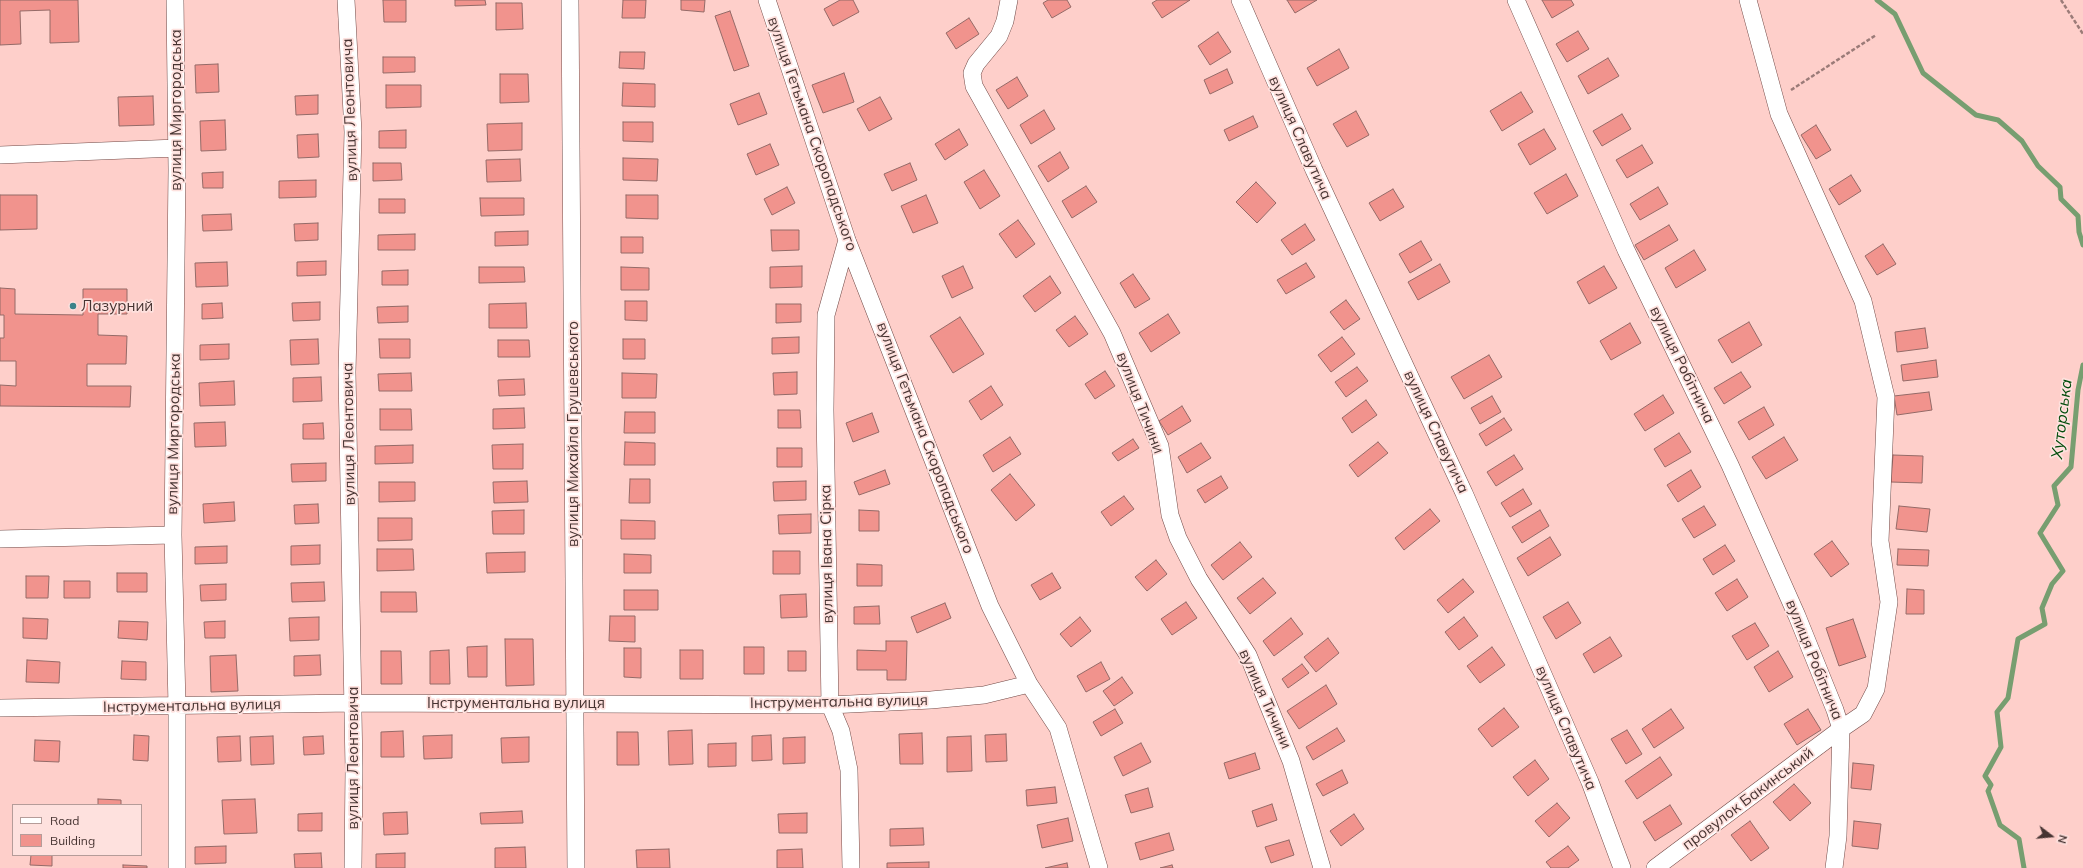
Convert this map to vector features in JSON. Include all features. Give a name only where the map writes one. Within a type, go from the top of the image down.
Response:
[{"type":"street","name":"вулиця Миргородська","points":[[175,0],[177,148],[173,535],[177,706],[177,868]]},
{"type":"street","name":"вулиця Леонтовича","points":[[346,0],[353,132],[348,372],[353,703],[353,868]]},
{"type":"street","name":"вулиця Михайла Грушевського","points":[[570,0],[576,868]]},
{"type":"street","name":"вулиця Гетьмана Скоропадського","points":[[767,0],[847,240],[990,606],[1029,684],[1058,728],[1099,868]]},
{"type":"street","name":"вулиця Тичини","points":[[1008,0],[1005,21],[999,36],[976,64],[972,73],[974,86],[1112,333],[1160,446],[1170,515],[1178,538],[1199,579],[1248,655],[1291,761],[1322,868]]},
{"type":"street","name":"вулиця Славутича","points":[[1240,0],[1314,170],[1467,500],[1590,782],[1622,868]]},
{"type":"street","name":"вулиця Робітнича","points":[[1516,0],[1626,250],[1730,465],[1797,616],[1841,729],[1864,714],[1876,689],[1889,602],[1880,541],[1886,397],[1863,301],[1779,114],[1748,0]]},
{"type":"street","points":[[0,155],[177,148]]},
{"type":"street","name":"вулиця Івана Сірка","points":[[847,240],[826,315],[825,410],[830,705],[841,731],[849,770],[851,868]]},
{"type":"street","points":[[0,539],[173,535]]},
{"type":"street","name":"Інструментальна вулиця","points":[[0,708],[353,703],[830,705],[931,700],[984,695],[1029,684]]},
{"type":"street","points":[[1834,868],[1838,836],[1841,729]]},
{"type":"street","name":"провулок Бакинський","points":[[1655,868],[1841,729]]},
{"type":"path","points":[[2061,0],[2083,34]]},
{"type":"path","points":[[1779,114],[1791,88],[1876,35]]},
{"type":"building","points":[[0,0],[78,0],[79,42],[50,43],[50,10],[20,11],[21,44],[0,45]]},
{"type":"building","points":[[383,0],[406,0],[406,22],[384,22]]},
{"type":"building","points":[[455,0],[485,0],[486,5],[455,6]]},
{"type":"building","points":[[623,0],[646,0],[645,18],[622,18]]},
{"type":"building","points":[[681,0],[705,0],[704,12],[681,10]]},
{"type":"building","points":[[840,0],[853,0],[859,12],[833,26],[824,9]]},
{"type":"building","points":[[1048,0],[1067,0],[1071,7],[1052,18],[1043,3]]},
{"type":"building","points":[[1157,0],[1190,0],[1162,18],[1152,3]]},
{"type":"building","points":[[1287,0],[1317,0],[1295,13]]},
{"type":"building","points":[[1542,0],[1571,0],[1574,5],[1552,18]]},
{"type":"building","points":[[496,3],[522,3],[523,29],[496,30]]},
{"type":"building","points":[[730,11],[749,66],[734,71],[715,16]]},
{"type":"building","points":[[969,18],[979,34],[956,49],[946,33]]},
{"type":"building","points":[[1578,31],[1589,49],[1567,62],[1556,44]]},
{"type":"building","points":[[1218,32],[1231,52],[1210,65],[1198,46]]},
{"type":"building","points":[[1339,49],[1349,68],[1317,86],[1307,68]]},
{"type":"building","points":[[620,52],[645,52],[644,69],[619,68]]},
{"type":"building","points":[[383,57],[415,57],[415,72],[383,73]]},
{"type":"building","points":[[1608,58],[1619,76],[1588,94],[1578,76]]},
{"type":"building","points":[[218,64],[219,92],[196,93],[195,65]]},
{"type":"building","points":[[1227,69],[1233,83],[1210,94],[1204,80]]},
{"type":"building","points":[[844,73],[854,102],[823,113],[812,85]]},
{"type":"building","points":[[500,74],[528,74],[529,102],[500,103]]},
{"type":"building","points":[[1017,77],[1028,96],[1008,109],[996,90]]},
{"type":"building","points":[[623,83],[655,84],[655,107],[622,106]]},
{"type":"building","points":[[386,85],[421,85],[421,107],[386,108]]},
{"type":"building","points":[[1521,92],[1533,112],[1502,131],[1490,111]]},
{"type":"building","points":[[759,93],[767,114],[738,125],[730,104]]},
{"type":"building","points":[[318,95],[318,114],[296,115],[295,96]]},
{"type":"building","points":[[153,96],[154,125],[119,126],[118,97]]},
{"type":"building","points":[[880,97],[892,119],[869,131],[857,109]]},
{"type":"building","points":[[1044,110],[1055,129],[1031,144],[1020,125]]},
{"type":"building","points":[[1356,111],[1369,135],[1347,147],[1333,124]]},
{"type":"building","points":[[1622,114],[1631,129],[1602,146],[1593,131]]},
{"type":"building","points":[[1253,116],[1258,127],[1229,141],[1224,130]]},
{"type":"building","points":[[225,120],[226,150],[201,151],[200,121]]},
{"type":"building","points":[[623,122],[653,122],[653,142],[623,141]]},
{"type":"building","points":[[522,123],[522,150],[488,151],[487,124]]},
{"type":"building","points":[[1816,125],[1831,150],[1816,159],[1801,135]]},
{"type":"building","points":[[959,129],[968,145],[945,160],[935,144]]},
{"type":"building","points":[[1544,129],[1556,149],[1530,165],[1518,144]]},
{"type":"building","points":[[406,130],[406,148],[379,148],[379,131]]},
{"type":"building","points":[[318,134],[319,157],[298,158],[297,135]]},
{"type":"building","points":[[770,144],[779,165],[756,175],[747,154]]},
{"type":"building","points":[[1642,145],[1653,163],[1627,178],[1616,160]]},
{"type":"building","points":[[1060,152],[1069,168],[1048,182],[1038,166]]},
{"type":"building","points":[[623,158],[658,159],[657,181],[623,180]]},
{"type":"building","points":[[520,159],[521,181],[487,182],[486,160]]},
{"type":"building","points":[[373,163],[401,163],[402,180],[373,181]]},
{"type":"building","points":[[910,163],[917,180],[892,191],[884,174]]},
{"type":"building","points":[[984,170],[1000,196],[980,209],[964,182]]},
{"type":"building","points":[[223,172],[223,188],[203,188],[202,173]]},
{"type":"building","points":[[1566,174],[1578,196],[1547,214],[1534,193]]},
{"type":"building","points":[[1851,175],[1861,191],[1839,205],[1829,189]]},
{"type":"building","points":[[316,180],[316,197],[279,198],[279,181]]},
{"type":"building","points":[[1256,182],[1276,203],[1257,223],[1236,202]]},
{"type":"building","points":[[1086,186],[1097,202],[1072,218],[1062,201]]},
{"type":"building","points":[[787,187],[795,203],[772,215],[764,199]]},
{"type":"building","points":[[1658,187],[1668,204],[1640,220],[1630,204]]},
{"type":"building","points":[[1393,189],[1404,207],[1380,221],[1369,203]]},
{"type":"building","points":[[0,195],[37,195],[37,229],[0,230]]},
{"type":"building","points":[[626,195],[658,195],[658,219],[626,218]]},
{"type":"building","points":[[926,195],[938,223],[913,233],[901,206]]},
{"type":"building","points":[[480,198],[524,198],[524,215],[481,216]]},
{"type":"building","points":[[379,199],[405,199],[405,213],[379,213]]},
{"type":"building","points":[[231,214],[232,230],[203,231],[202,215]]},
{"type":"building","points":[[1018,220],[1035,244],[1016,258],[999,234]]},
{"type":"building","points":[[318,223],[318,240],[295,241],[294,224]]},
{"type":"building","points":[[1305,224],[1315,240],[1292,255],[1281,240]]},
{"type":"building","points":[[1669,225],[1678,240],[1644,260],[1635,245]]},
{"type":"building","points":[[771,230],[799,230],[799,250],[772,251]]},
{"type":"building","points":[[528,231],[528,245],[495,246],[495,232]]},
{"type":"building","points":[[415,234],[415,250],[378,250],[378,235]]},
{"type":"building","points":[[621,237],[643,237],[643,253],[621,253]]},
{"type":"building","points":[[1421,241],[1432,260],[1410,273],[1399,254]]},
{"type":"building","points":[[1883,244],[1896,264],[1877,275],[1865,256]]},
{"type":"building","points":[[1694,250],[1706,270],[1676,288],[1665,268]]},
{"type":"building","points":[[326,261],[326,275],[297,276],[297,262]]},
{"type":"building","points":[[227,262],[228,286],[196,287],[195,263]]},
{"type":"building","points":[[1306,263],[1315,277],[1286,294],[1277,280]]},
{"type":"building","points":[[1440,264],[1450,282],[1418,300],[1408,282]]},
{"type":"building","points":[[802,266],[802,287],[770,288],[770,267]]},
{"type":"building","points":[[963,266],[973,288],[952,298],[942,276]]},
{"type":"building","points":[[1604,266],[1617,288],[1589,304],[1577,282]]},
{"type":"building","points":[[479,267],[524,267],[525,282],[479,283]]},
{"type":"building","points":[[621,267],[649,268],[649,290],[621,290]]},
{"type":"building","points":[[408,270],[408,285],[382,285],[382,271]]},
{"type":"building","points":[[1133,274],[1150,299],[1135,308],[1120,283]]},
{"type":"building","points":[[1050,276],[1061,293],[1035,312],[1023,296]]},
{"type":"building","points":[[0,288],[15,289],[15,314],[83,315],[83,289],[127,289],[127,314],[98,314],[98,335],[127,336],[126,364],[87,364],[87,386],[131,386],[130,407],[0,406],[0,385],[16,386],[16,361],[0,361],[0,338],[4,338],[4,315],[0,315]]},
{"type":"building","points":[[1346,300],[1360,319],[1344,330],[1330,312]]},
{"type":"building","points":[[625,301],[647,301],[647,321],[625,320]]},
{"type":"building","points":[[320,302],[320,320],[293,321],[292,303]]},
{"type":"building","points":[[222,303],[223,318],[202,319],[202,304]]},
{"type":"building","points":[[526,303],[527,328],[489,328],[489,304]]},
{"type":"building","points":[[776,304],[801,304],[801,322],[776,323]]},
{"type":"building","points":[[408,306],[408,322],[378,323],[377,307]]},
{"type":"building","points":[[1168,314],[1180,333],[1151,352],[1139,333]]},
{"type":"building","points":[[1075,316],[1088,334],[1069,347],[1056,330]]},
{"type":"building","points":[[960,317],[984,354],[953,373],[930,336]]},
{"type":"building","points":[[1749,322],[1762,345],[1732,363],[1718,340]]},
{"type":"building","points":[[1630,323],[1641,343],[1611,360],[1600,341]]},
{"type":"building","points":[[1925,328],[1928,348],[1897,352],[1895,332]]},
{"type":"building","points":[[799,337],[799,353],[772,354],[772,338]]},
{"type":"building","points":[[1342,337],[1355,354],[1331,372],[1318,355]]},
{"type":"building","points":[[318,339],[319,364],[291,365],[290,340]]},
{"type":"building","points":[[379,339],[410,339],[410,358],[380,358]]},
{"type":"building","points":[[623,339],[645,339],[645,359],[623,359]]},
{"type":"building","points":[[498,340],[529,340],[530,357],[498,357]]},
{"type":"building","points":[[229,344],[229,359],[200,360],[200,345]]},
{"type":"building","points":[[1489,355],[1502,377],[1464,399],[1451,377]]},
{"type":"building","points":[[1936,360],[1938,377],[1903,381],[1901,365]]},
{"type":"building","points":[[1357,367],[1368,381],[1346,397],[1335,382]]},
{"type":"building","points":[[1105,371],[1115,386],[1095,399],[1085,384]]},
{"type":"building","points":[[797,372],[797,394],[774,395],[773,373]]},
{"type":"building","points":[[1741,372],[1751,387],[1724,404],[1714,388]]},
{"type":"building","points":[[411,373],[412,391],[379,391],[378,374]]},
{"type":"building","points":[[622,373],[657,374],[656,398],[622,398]]},
{"type":"building","points":[[321,377],[322,401],[293,402],[293,378]]},
{"type":"building","points":[[524,379],[525,395],[499,396],[498,380]]},
{"type":"building","points":[[234,381],[235,405],[200,406],[199,383]]},
{"type":"building","points":[[991,386],[1003,405],[981,420],[969,401]]},
{"type":"building","points":[[1929,392],[1932,410],[1897,415],[1894,396]]},
{"type":"building","points":[[1663,395],[1674,413],[1645,431],[1634,414]]},
{"type":"building","points":[[1492,396],[1501,412],[1480,424],[1471,408]]},
{"type":"building","points":[[1366,400],[1377,415],[1352,433],[1342,418]]},
{"type":"building","points":[[1182,406],[1191,421],[1168,435],[1159,421]]},
{"type":"building","points":[[1764,407],[1774,425],[1749,440],[1738,422]]},
{"type":"building","points":[[524,408],[525,428],[493,429],[493,409]]},
{"type":"building","points":[[380,409],[411,409],[412,430],[380,430]]},
{"type":"building","points":[[778,410],[800,410],[801,428],[778,428]]},
{"type":"building","points":[[625,412],[655,412],[655,433],[624,433]]},
{"type":"building","points":[[872,413],[879,432],[853,442],[846,423]]},
{"type":"building","points":[[1504,418],[1512,430],[1486,446],[1479,434]]},
{"type":"building","points":[[225,422],[226,446],[195,447],[194,423]]},
{"type":"building","points":[[323,423],[324,439],[303,439],[303,424]]},
{"type":"building","points":[[1679,433],[1691,452],[1665,467],[1654,449]]},
{"type":"building","points":[[1010,437],[1021,454],[993,472],[983,455]]},
{"type":"building","points":[[1784,437],[1798,460],[1766,479],[1752,457]]},
{"type":"building","points":[[1133,439],[1139,448],[1118,461],[1112,453]]},
{"type":"building","points":[[625,442],[655,443],[655,465],[624,465]]},
{"type":"building","points":[[1378,442],[1388,453],[1358,477],[1349,465]]},
{"type":"building","points":[[1201,443],[1211,458],[1187,473],[1178,457]]},
{"type":"building","points":[[523,444],[523,469],[493,469],[492,445]]},
{"type":"building","points":[[413,445],[413,463],[375,464],[375,446]]},
{"type":"building","points":[[777,448],[802,448],[802,467],[777,467]]},
{"type":"building","points":[[1514,455],[1523,469],[1496,486],[1487,472]]},
{"type":"building","points":[[1893,455],[1923,456],[1922,483],[1891,482]]},
{"type":"building","points":[[326,463],[326,481],[292,482],[291,464]]},
{"type":"building","points":[[885,470],[890,484],[859,495],[854,482]]},
{"type":"building","points":[[1691,470],[1701,487],[1678,502],[1667,485]]},
{"type":"building","points":[[1010,474],[1035,505],[1016,521],[991,490]]},
{"type":"building","points":[[1221,476],[1228,488],[1205,503],[1197,490]]},
{"type":"building","points":[[630,479],[650,479],[650,503],[629,503]]},
{"type":"building","points":[[527,481],[528,502],[494,503],[493,482]]},
{"type":"building","points":[[806,481],[806,500],[774,501],[773,482]]},
{"type":"building","points":[[379,482],[415,482],[415,501],[379,502]]},
{"type":"building","points":[[1523,489],[1532,504],[1510,517],[1501,503]]},
{"type":"building","points":[[1124,496],[1134,509],[1111,526],[1101,512]]},
{"type":"building","points":[[234,502],[235,521],[204,523],[203,504]]},
{"type":"building","points":[[318,504],[319,523],[295,524],[294,505]]},
{"type":"building","points":[[1704,506],[1716,525],[1694,538],[1682,519]]},
{"type":"building","points":[[1899,506],[1930,509],[1927,532],[1896,529]]},
{"type":"building","points":[[1430,509],[1440,521],[1404,550],[1395,538]]},
{"type":"building","points":[[524,510],[524,534],[493,534],[492,511]]},
{"type":"building","points":[[859,510],[879,511],[879,531],[859,531]]},
{"type":"building","points":[[1540,510],[1549,526],[1522,543],[1512,527]]},
{"type":"building","points":[[811,514],[811,533],[779,534],[778,515]]},
{"type":"building","points":[[378,518],[412,518],[412,540],[378,541]]},
{"type":"building","points":[[621,520],[655,521],[655,539],[621,539]]},
{"type":"building","points":[[1550,537],[1561,555],[1528,576],[1517,558]]},
{"type":"building","points":[[1832,541],[1849,564],[1831,577],[1814,554]]},
{"type":"building","points":[[1240,542],[1252,557],[1223,580],[1211,565]]},
{"type":"building","points":[[320,545],[320,564],[291,565],[291,546]]},
{"type":"building","points":[[1725,545],[1735,561],[1713,575],[1703,559]]},
{"type":"building","points":[[227,546],[227,563],[195,564],[195,547]]},
{"type":"building","points":[[377,549],[413,549],[414,570],[377,571]]},
{"type":"building","points":[[1898,549],[1929,550],[1928,566],[1897,565]]},
{"type":"building","points":[[773,551],[800,551],[800,574],[773,574]]},
{"type":"building","points":[[525,552],[525,572],[487,573],[486,553]]},
{"type":"building","points":[[624,554],[651,555],[651,573],[624,573]]},
{"type":"building","points":[[1156,560],[1167,574],[1147,591],[1135,577]]},
{"type":"building","points":[[857,564],[882,565],[882,586],[857,586]]},
{"type":"building","points":[[117,573],[147,573],[147,592],[117,592]]},
{"type":"building","points":[[1052,573],[1061,588],[1040,600],[1031,585]]},
{"type":"building","points":[[26,576],[49,576],[48,598],[26,598]]},
{"type":"building","points":[[1263,578],[1276,593],[1250,614],[1237,598]]},
{"type":"building","points":[[1463,579],[1474,592],[1448,613],[1437,600]]},
{"type":"building","points":[[1737,579],[1748,597],[1727,611],[1715,593]]},
{"type":"building","points":[[64,581],[90,581],[90,598],[64,598]]},
{"type":"building","points":[[324,582],[325,601],[292,602],[291,583]]},
{"type":"building","points":[[226,584],[226,600],[201,601],[200,585]]},
{"type":"building","points":[[1907,589],[1924,590],[1924,614],[1906,614]]},
{"type":"building","points":[[624,590],[658,590],[658,610],[624,610]]},
{"type":"building","points":[[381,592],[416,592],[417,612],[381,612]]},
{"type":"building","points":[[806,594],[807,617],[781,618],[780,595]]},
{"type":"building","points":[[1186,602],[1197,618],[1172,635],[1161,619]]},
{"type":"building","points":[[1568,602],[1581,623],[1556,639],[1543,617]]},
{"type":"building","points":[[945,603],[951,618],[917,633],[911,617]]},
{"type":"building","points":[[879,606],[880,624],[854,624],[854,607]]},
{"type":"building","points":[[610,616],[635,616],[635,642],[609,641]]},
{"type":"building","points":[[319,617],[319,640],[290,641],[289,618]]},
{"type":"building","points":[[1080,617],[1091,631],[1071,647],[1060,634]]},
{"type":"building","points":[[1464,617],[1478,636],[1459,650],[1445,632]]},
{"type":"building","points":[[23,618],[48,619],[47,639],[23,638]]},
{"type":"building","points":[[1291,618],[1303,634],[1274,656],[1263,641]]},
{"type":"building","points":[[1853,619],[1866,657],[1839,666],[1826,628]]},
{"type":"building","points":[[119,621],[148,622],[147,640],[118,638]]},
{"type":"building","points":[[225,621],[225,638],[205,638],[204,622]]},
{"type":"building","points":[[1755,623],[1769,646],[1747,660],[1732,636]]},
{"type":"building","points":[[1610,637],[1622,656],[1594,673],[1583,654]]},
{"type":"building","points":[[1328,638],[1339,653],[1316,672],[1304,657]]},
{"type":"building","points":[[505,639],[533,639],[534,685],[506,686]]},
{"type":"building","points":[[886,641],[907,641],[906,680],[887,680],[887,670],[857,670],[857,650],[886,651]]},
{"type":"building","points":[[487,646],[487,677],[468,677],[467,647]]},
{"type":"building","points":[[744,647],[764,647],[764,674],[744,674]]},
{"type":"building","points":[[1492,647],[1505,665],[1480,683],[1467,666]]},
{"type":"building","points":[[624,648],[641,648],[641,678],[624,677]]},
{"type":"building","points":[[449,650],[450,684],[430,684],[430,651]]},
{"type":"building","points":[[680,650],[703,650],[703,679],[680,679]]},
{"type":"building","points":[[381,651],[401,651],[402,684],[381,684]]},
{"type":"building","points":[[788,651],[806,651],[806,671],[788,671]]},
{"type":"building","points":[[1778,651],[1793,677],[1769,692],[1754,667]]},
{"type":"building","points":[[236,655],[238,691],[211,692],[210,656]]},
{"type":"building","points":[[320,655],[321,675],[294,676],[294,656]]},
{"type":"building","points":[[27,660],[60,662],[59,683],[26,682]]},
{"type":"building","points":[[122,661],[146,662],[146,680],[121,679]]},
{"type":"building","points":[[1101,662],[1110,679],[1086,692],[1077,676]]},
{"type":"building","points":[[1302,664],[1309,673],[1288,688],[1282,679]]},
{"type":"building","points":[[1122,677],[1133,693],[1114,706],[1103,691]]},
{"type":"building","points":[[1326,685],[1337,704],[1299,729],[1287,711]]},
{"type":"building","points":[[1504,708],[1519,727],[1492,747],[1478,729]]},
{"type":"building","points":[[1115,709],[1123,723],[1101,736],[1093,722]]},
{"type":"building","points":[[1671,709],[1684,728],[1654,748],[1642,729]]},
{"type":"building","points":[[1808,709],[1821,730],[1797,745],[1784,724]]},
{"type":"building","points":[[1337,728],[1345,741],[1313,760],[1306,747]]},
{"type":"building","points":[[692,730],[693,764],[669,765],[668,731]]},
{"type":"building","points":[[1627,730],[1642,754],[1626,764],[1611,739]]},
{"type":"building","points":[[403,731],[404,757],[381,757],[381,732]]},
{"type":"building","points":[[617,732],[638,732],[639,765],[617,765]]},
{"type":"building","points":[[922,733],[923,764],[900,764],[899,734]]},
{"type":"building","points":[[1006,734],[1007,761],[986,762],[985,735]]},
{"type":"building","points":[[134,735],[149,736],[148,761],[133,760]]},
{"type":"building","points":[[452,735],[452,758],[424,759],[423,736]]},
{"type":"building","points":[[771,735],[772,760],[752,761],[752,736]]},
{"type":"building","points":[[240,736],[241,761],[218,762],[217,737]]},
{"type":"building","points":[[273,736],[274,764],[251,765],[250,737]]},
{"type":"building","points":[[323,736],[324,754],[304,755],[303,737]]},
{"type":"building","points":[[971,736],[972,771],[947,772],[947,737]]},
{"type":"building","points":[[529,737],[529,762],[502,763],[501,738]]},
{"type":"building","points":[[805,737],[805,763],[783,764],[783,738]]},
{"type":"building","points":[[35,740],[60,741],[59,762],[34,761]]},
{"type":"building","points":[[736,743],[736,766],[708,767],[708,744]]},
{"type":"building","points":[[1141,743],[1151,762],[1123,776],[1114,757]]},
{"type":"building","points":[[1255,753],[1260,769],[1229,779],[1224,763]]},
{"type":"building","points":[[1660,757],[1672,775],[1637,799],[1625,781]]},
{"type":"building","points":[[1535,760],[1549,779],[1528,796],[1513,777]]},
{"type":"building","points":[[1853,763],[1874,765],[1871,790],[1851,788]]},
{"type":"building","points":[[1342,770],[1348,783],[1323,796],[1316,784]]},
{"type":"building","points":[[1794,784],[1811,803],[1790,821],[1773,802]]},
{"type":"building","points":[[1055,787],[1057,803],[1027,806],[1026,790]]},
{"type":"building","points":[[1148,788],[1153,807],[1131,813],[1125,795]]},
{"type":"building","points":[[98,799],[121,800],[121,804],[98,804]]},
{"type":"building","points":[[255,799],[257,833],[224,834],[222,800]]},
{"type":"building","points":[[1557,803],[1570,818],[1549,837],[1535,821]]},
{"type":"building","points":[[1272,804],[1277,820],[1257,827],[1252,811]]},
{"type":"building","points":[[1670,805],[1682,824],[1655,841],[1643,822]]},
{"type":"building","points":[[522,811],[523,823],[481,824],[480,813]]},
{"type":"building","points":[[407,812],[408,834],[384,835],[383,813]]},
{"type":"building","points":[[322,813],[322,831],[298,831],[298,814]]},
{"type":"building","points":[[807,813],[807,833],[779,833],[778,814]]},
{"type":"building","points":[[1354,814],[1364,829],[1341,846],[1330,831]]},
{"type":"building","points":[[1068,818],[1073,841],[1042,848],[1037,825]]},
{"type":"building","points":[[1750,821],[1769,848],[1751,861],[1731,835]]},
{"type":"building","points":[[1854,821],[1881,824],[1878,849],[1852,846]]},
{"type":"building","points":[[923,828],[924,845],[890,846],[890,829]]},
{"type":"building","points":[[1169,833],[1174,850],[1140,860],[1135,843]]},
{"type":"building","points":[[1289,840],[1294,855],[1271,863],[1265,847]]},
{"type":"building","points":[[226,846],[226,863],[195,864],[195,847]]},
{"type":"building","points":[[1568,846],[1579,860],[1568,868],[1551,868],[1546,862]]},
{"type":"building","points":[[525,847],[526,868],[495,868],[495,848]]},
{"type":"building","points":[[669,849],[670,868],[637,868],[636,850]]},
{"type":"building","points":[[802,849],[803,868],[777,868],[777,850]]},
{"type":"building","points":[[321,853],[322,868],[295,868],[294,854]]},
{"type":"building","points":[[405,853],[405,868],[376,868],[376,854]]},
{"type":"building","points":[[31,856],[52,856],[52,866],[30,865]]},
{"type":"building","points":[[929,862],[929,868],[887,868],[887,863]]},
{"type":"building","points":[[1067,863],[1068,868],[1045,868]]},
{"type":"building","points":[[123,865],[147,866],[147,868],[123,868]]},
{"type":"building","points":[[1172,865],[1173,868],[1160,868]]},
{"type":"waterway","name":"Хуторська","points":[[1877,0],[1895,14],[1923,73],[1976,115],[1998,120],[2022,141],[2038,166],[2060,187],[2061,199],[2078,216],[2079,232],[2083,245]]},
{"type":"waterway","name":"Хуторська","points":[[2024,868],[2019,839],[2000,825],[1988,791],[1991,785],[1985,776],[2001,747],[1997,712],[2008,698],[2018,639],[2045,624],[2042,608],[2052,584],[2063,571],[2040,533],[2058,505],[2054,486],[2071,467],[2078,390],[2083,365]]},
{"type":"place","name":"Лазурний","points":[[73,306]]}]
